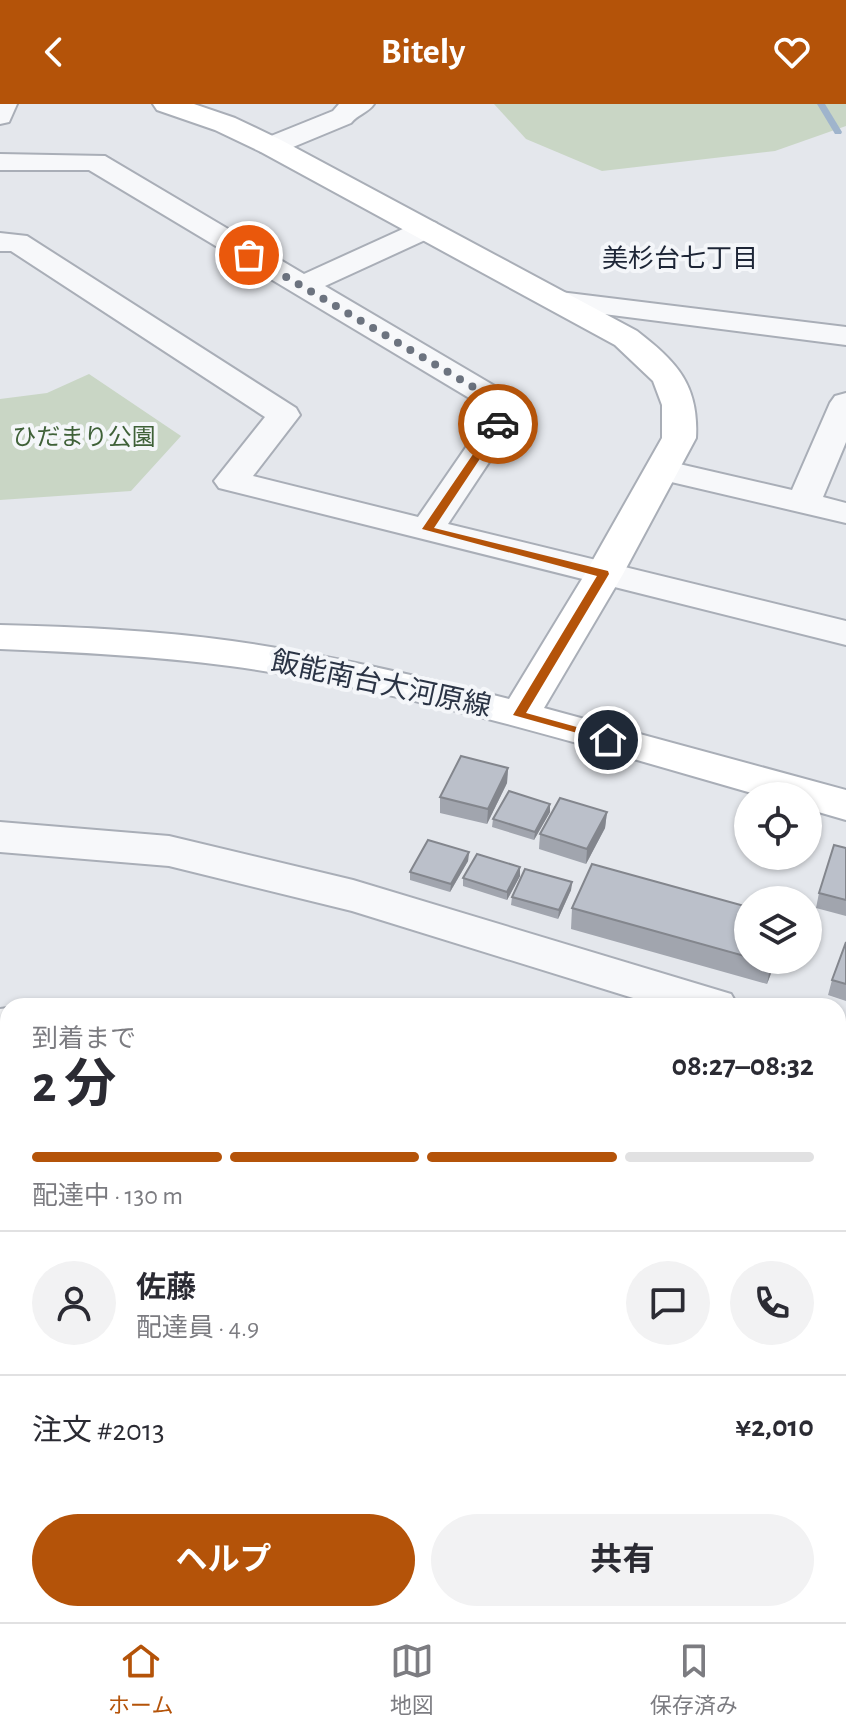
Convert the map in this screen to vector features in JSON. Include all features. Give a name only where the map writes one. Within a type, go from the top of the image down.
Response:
[{"type":"street","points":[[0,116],[4,104]]},
{"type":"street","points":[[167,104],[225,124],[271,146],[560,301],[626,338],[655,360],[676,388],[681,416],[679,438],[604,574],[519,715]]},
{"type":"street","points":[[271,146],[342,117],[349,108],[361,104]]},
{"type":"street","points":[[0,162],[95,162],[509,408],[427,529]]},
{"type":"street","points":[[301,286],[426,229]]},
{"type":"street","points":[[0,242],[17,242],[284,415],[231,481],[846,633]]},
{"type":"street","points":[[560,301],[846,336]]},
{"type":"street","points":[[803,503],[846,403]]},
{"type":"street","points":[[662,470],[846,513]]},
{"type":"street","name":"飯能南台大河原線","points":[[0,637],[146,645],[263,659],[519,715],[846,805]]},
{"type":"street","points":[[0,837],[169,851],[353,896],[689,998]]},
{"type":"green space","points":[[494,104],[846,104],[846,126],[775,151],[602,171],[526,139]]},
{"type":"green space","name":"ひだまり公園","points":[[89,374],[181,436],[131,491],[0,500],[0,399],[47,393]]},
{"type":"building","points":[[461,756],[508,768],[488,809],[440,797]]},
{"type":"building","points":[[509,791],[550,804],[535,832],[493,819]]},
{"type":"building","points":[[560,798],[607,812],[587,849],[540,834]]},
{"type":"building","points":[[428,840],[469,852],[451,884],[410,872]]},
{"type":"building","points":[[834,845],[846,848],[846,900],[822,894],[821,886]]},
{"type":"building","points":[[477,854],[520,867],[507,892],[463,878]]},
{"type":"building","points":[[592,864],[734,903],[734,953],[572,908]]},
{"type":"building","points":[[525,869],[572,882],[559,910],[512,897]]},
{"type":"building","points":[[846,942],[846,984],[832,980]]},
{"type":"waterway","points":[[821,104],[838,132]]},
{"type":"way so far","points":[[249,255],[509,408],[498,424]]},
{"type":"district","name":"美杉台七丁目","points":[[680,259]]},
{"type":"route","points":[[498,424],[427,529],[604,574],[519,715],[608,740]]}]
